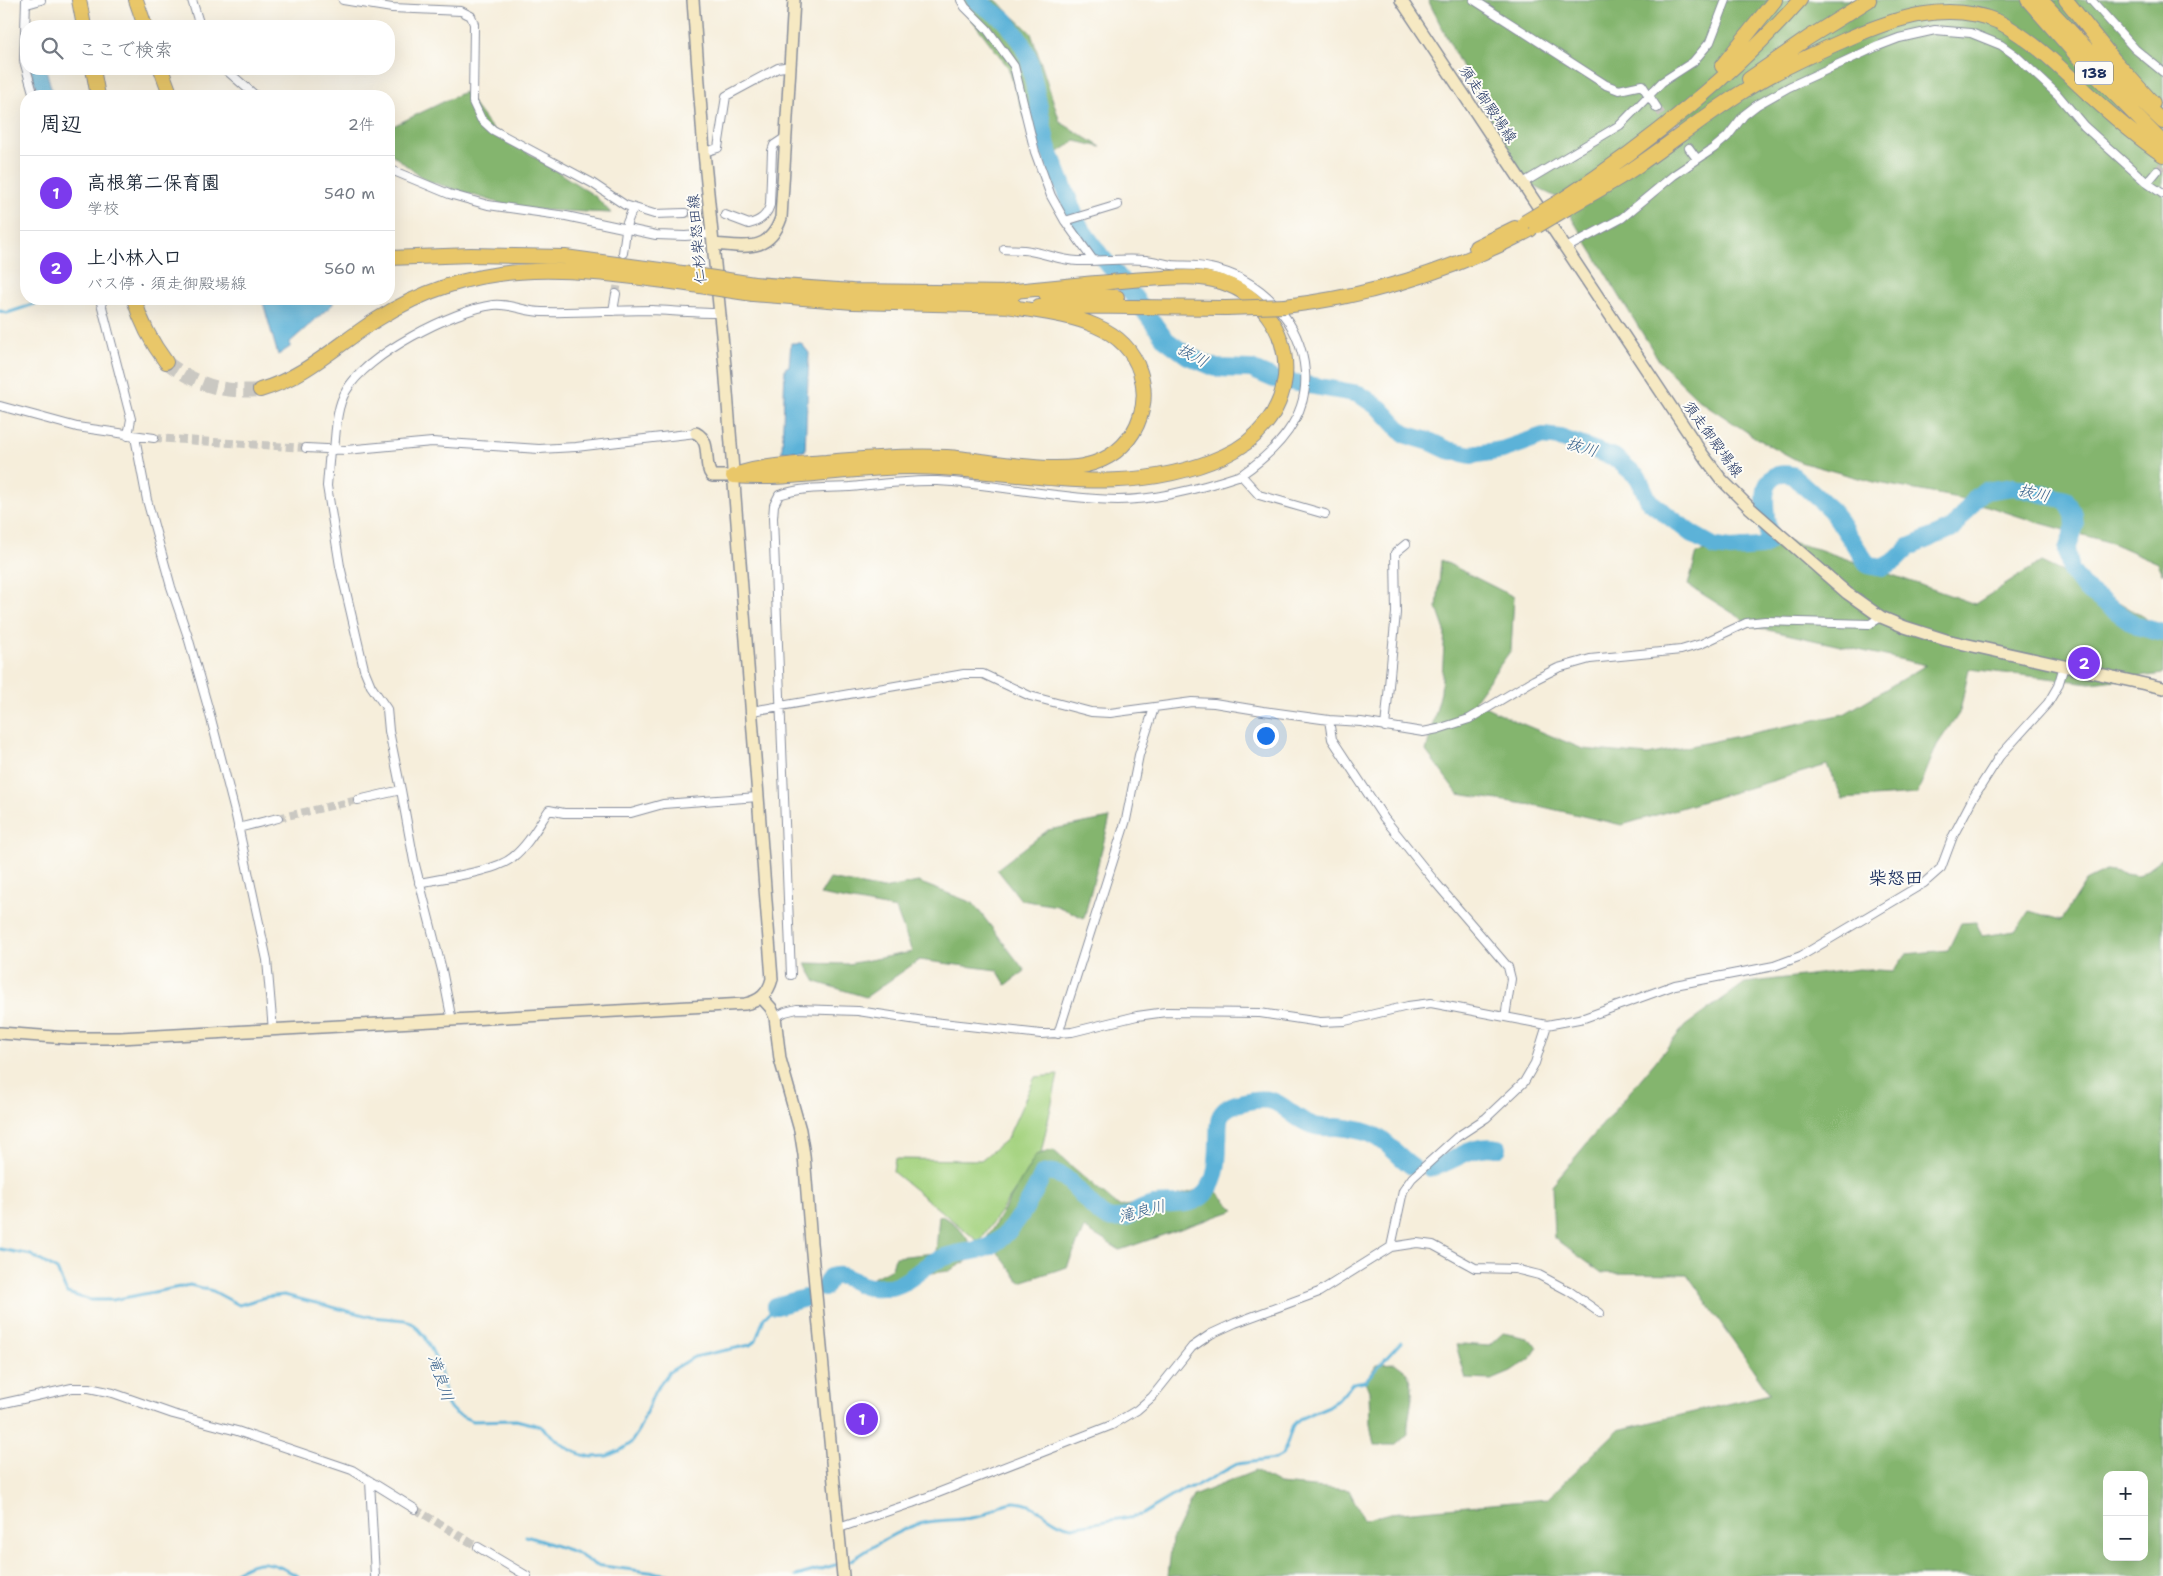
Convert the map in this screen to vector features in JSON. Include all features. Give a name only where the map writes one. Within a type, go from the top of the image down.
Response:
[{"type":"highway","points":[[79,0],[83,20]]},
{"type":"highway","points":[[136,0],[143,20]]},
{"type":"highway","points":[[1678,114],[1732,55],[1774,0]]},
{"type":"highway","points":[[1612,181],[1768,65],[1869,0]]},
{"type":"highway","name":"138","points":[[2028,0],[2091,70],[2163,143]]},
{"type":"highway","name":"138","points":[[2041,0],[2092,54],[2163,122]]},
{"type":"highway","points":[[2066,0],[2114,60],[2163,114]]},
{"type":"highway","points":[[1567,203],[1678,114],[1737,63],[1796,5]]},
{"type":"highway","points":[[395,258],[471,255],[565,257],[681,278],[853,302],[1006,299],[1226,304],[1285,301],[1401,274],[1462,253],[1528,226],[1638,165],[1740,94],[1772,75],[1816,53],[1891,21],[1921,12],[1945,10],[1969,12],[1998,22],[2023,37],[2100,104],[2163,155]]},
{"type":"highway","points":[[94,75],[97,90]]},
{"type":"highway","points":[[163,75],[169,90]]},
{"type":"highway","points":[[260,390],[297,376],[375,321],[409,301],[466,280],[520,271],[549,270],[681,278]]},
{"type":"highway","points":[[733,476],[763,479],[876,468],[912,467],[1068,480],[1124,481],[1186,470],[1226,455],[1255,436],[1276,409],[1283,391],[1284,357],[1276,327],[1259,304],[1243,292],[1214,280],[1197,277],[1087,283],[1006,299]]},
{"type":"highway","points":[[733,476],[763,467],[878,457],[947,457],[1064,468],[1094,463],[1108,457],[1130,437],[1142,412],[1143,381],[1131,352],[1107,330],[1006,299]]},
{"type":"highway","points":[[136,305],[144,329],[166,362]]},
{"type":"street","points":[[26,20],[27,2],[41,0]]},
{"type":"street","points":[[192,0],[198,20]]},
{"type":"street","points":[[343,0],[392,8],[460,11],[471,16],[474,24],[474,102],[481,119],[492,130],[592,183],[633,208],[654,214],[685,213]]},
{"type":"street","name":"仁杉柴怒田線","points":[[693,0],[704,152],[720,313],[772,979],[769,989],[762,998]]},
{"type":"street","points":[[395,172],[429,187],[474,202],[512,210],[566,216],[666,236],[759,245],[770,240],[777,230],[781,218],[794,0]]},
{"type":"street","points":[[962,0],[965,7],[987,29],[1014,66],[1035,152],[1051,196],[1093,260]]},
{"type":"street","name":"須走御殿場線","points":[[1401,0],[1702,455],[1721,479],[1750,508],[1848,593],[1881,617],[1904,627],[1946,640],[2163,688]]},
{"type":"street","points":[[1474,0],[1606,85],[1619,90],[1642,86],[1657,108]]},
{"type":"street","points":[[1523,183],[1620,125],[1662,82],[1702,53],[1710,42],[1726,0]]},
{"type":"street","points":[[2091,0],[2135,49],[2163,72]]},
{"type":"street","points":[[1566,248],[1622,218],[1674,175],[1714,148],[1744,115],[1757,105],[1836,64],[1899,38],[1935,30],[1953,30],[1988,39],[2015,56],[2057,94],[2084,126],[2147,183],[2163,194]]},
{"type":"street","points":[[704,152],[718,148],[726,96],[778,68],[791,66]]},
{"type":"street","points":[[28,75],[32,90]]},
{"type":"street","points":[[231,75],[249,90]]},
{"type":"street","points":[[725,215],[749,224],[762,218],[768,212],[770,205],[772,151],[774,145],[786,137]]},
{"type":"street","points":[[1689,148],[1697,159]]},
{"type":"street","points":[[2147,183],[2157,172]]},
{"type":"street","points":[[1068,220],[1118,205]]},
{"type":"street","points":[[623,253],[626,229],[633,208]]},
{"type":"street","points":[[791,975],[773,518],[774,505],[779,495],[803,489],[937,481],[1082,498],[1119,500],[1151,497],[1213,484],[1241,475],[1274,450],[1287,435],[1297,416],[1303,397],[1306,374],[1298,339],[1290,323],[1261,291],[1245,281],[1210,268],[1173,265],[1146,260],[1052,258],[1030,250],[1004,249]]},
{"type":"street","points":[[612,311],[616,294]]},
{"type":"street","points":[[102,305],[131,420],[131,436],[147,500],[171,587],[188,637],[209,711],[238,828],[267,960],[273,1030]]},
{"type":"street","points":[[452,1021],[442,970],[419,883],[390,731],[388,709],[371,686],[364,669],[340,566],[327,486],[342,399],[350,384],[376,360],[422,332],[453,318],[492,305],[504,305],[542,312],[720,313]]},
{"type":"street","points":[[0,406],[78,427],[154,438]]},
{"type":"street","points":[[306,448],[332,450],[432,442],[539,449],[576,447],[696,433],[703,436],[706,442],[709,471],[712,476],[733,476]]},
{"type":"street","points":[[1241,475],[1259,495],[1325,514]]},
{"type":"street","points":[[1385,727],[1396,613],[1395,553],[1406,544]]},
{"type":"street","points":[[752,711],[964,674],[983,674],[1030,696],[1091,712],[1110,713],[1192,702],[1214,703],[1423,732],[1469,719],[1534,680],[1558,668],[1590,659],[1681,650],[1701,644],[1746,623],[1765,620],[1870,624],[1881,617]]},
{"type":"street","points":[[775,1017],[797,1009],[858,1011],[943,1024],[1042,1034],[1058,1034],[1137,1016],[1166,1012],[1260,1013],[1320,1022],[1345,1021],[1408,1006],[1431,1003],[1547,1025],[1584,1018],[1675,985],[1786,962],[1801,956],[1924,883],[1941,868],[1953,836],[1973,798],[1999,757],[2048,703],[2058,686],[2064,666]]},
{"type":"street","points":[[1058,1034],[1126,820],[1139,755],[1154,708]]},
{"type":"street","points":[[1329,720],[1332,739],[1384,818],[1436,884],[1508,967],[1511,979],[1505,1017]]},
{"type":"street","points":[[358,800],[401,790]]},
{"type":"street","points":[[419,883],[472,872],[512,859],[522,849],[549,810],[564,813],[631,813],[663,804],[758,797]]},
{"type":"street","points":[[238,828],[278,818]]},
{"type":"street","points":[[0,1033],[68,1038],[111,1038],[745,1004],[762,998],[771,1008],[775,1017],[780,1059],[800,1130],[804,1155],[843,1576]]},
{"type":"street","points":[[1391,1247],[1403,1191],[1412,1178],[1451,1143],[1486,1118],[1524,1082],[1535,1063],[1547,1025]]},
{"type":"street","points":[[839,1528],[912,1503],[1112,1425],[1137,1410],[1152,1397],[1192,1347],[1211,1334],[1235,1323],[1319,1292],[1391,1247],[1417,1243],[1433,1246],[1475,1268],[1516,1269],[1539,1275],[1569,1291],[1600,1313]]},
{"type":"street","points":[[0,1404],[72,1388],[89,1388],[113,1393],[174,1414],[237,1431],[352,1470],[415,1509]]},
{"type":"street","points":[[370,1481],[375,1576]]},
{"type":"street","points":[[478,1548],[515,1573],[527,1576]]},
{"type":"green space","points":[[957,0],[996,0],[1031,33],[1060,122],[1101,147],[1075,141],[1047,160],[1030,133],[1008,67]]},
{"type":"green space","points":[[1428,0],[2163,0],[2163,574],[2158,563],[2112,543],[2033,521],[1969,500],[1873,482],[1800,462],[1756,438],[1699,400],[1660,362],[1560,199],[1527,183],[1474,91]]},
{"type":"green space","points":[[464,92],[493,130],[595,196],[611,213],[518,209],[425,180],[395,157],[395,125]]},
{"type":"green space","points":[[1771,537],[1818,549],[1975,604],[2041,562],[2094,587],[2163,629],[2163,674],[2091,683],[1969,669],[1960,711],[1937,745],[1917,794],[1843,799],[1827,765],[1622,825],[1539,806],[1458,794],[1426,751],[1441,692],[1445,631],[1437,608],[1441,560],[1514,597],[1511,650],[1474,701],[1513,720],[1583,749],[1648,755],[1844,714],[1926,665],[1755,627],[1688,585],[1697,553]]},
{"type":"green space","points":[[1110,818],[1084,918],[1057,906],[1021,900],[997,869],[1048,830]]},
{"type":"green space","points":[[2163,858],[2163,1576],[1168,1576],[1172,1540],[1193,1496],[1255,1471],[1279,1484],[1349,1490],[1364,1520],[1390,1513],[1547,1499],[1618,1430],[1770,1394],[1687,1274],[1602,1273],[1554,1238],[1552,1185],[1685,1026],[1745,983],[1859,969],[1894,971],[1906,954],[1948,950],[1961,923],[1976,922],[1982,936],[2015,931],[2029,911],[2061,920],[2086,881],[2106,871],[2138,876]]},
{"type":"green space","points":[[830,879],[883,889],[918,882],[973,903],[1025,971],[1006,985],[997,970],[919,960],[866,997],[816,982],[805,963],[848,964],[912,952],[896,909],[820,895]]},
{"type":"green space","points":[[1058,1075],[1041,1153],[979,1242],[893,1172],[895,1159],[981,1160],[1007,1139],[1035,1077]]},
{"type":"green space","points":[[1053,1150],[1119,1207],[1173,1197],[1211,1186],[1235,1210],[1120,1250],[1084,1228],[1067,1267],[1020,1282],[987,1238],[1036,1155]]},
{"type":"green space","points":[[939,1215],[952,1222],[962,1231],[976,1256],[949,1271],[923,1274],[891,1285],[877,1282],[873,1278],[892,1268],[895,1257],[936,1253]]},
{"type":"green space","points":[[1503,1333],[1527,1338],[1538,1347],[1530,1359],[1511,1372],[1492,1380],[1466,1379],[1456,1345],[1489,1346]]},
{"type":"green space","points":[[1395,1363],[1407,1373],[1412,1387],[1408,1434],[1396,1445],[1374,1445],[1370,1424],[1369,1391],[1365,1381],[1377,1364]]},
{"type":"water","points":[[32,75],[48,75],[51,90],[37,90]]},
{"type":"water","points":[[264,305],[332,305],[290,342],[290,347],[278,355]]},
{"type":"water","points":[[791,343],[801,343],[809,353],[805,451],[782,452],[785,368],[789,366]]},
{"type":"waterway","name":"抜川","points":[[975,0],[1005,20],[1020,40],[1029,59],[1047,146],[1079,226],[1165,339],[1188,356],[1216,368],[1251,369],[1274,379],[1359,394],[1381,409],[1404,434],[1431,442],[1448,450],[1471,455],[1502,450],[1543,436],[1560,438],[1614,457],[1638,477],[1649,501],[1692,534],[1715,547],[1731,549],[1761,547],[1769,541],[1765,496],[1767,486],[1772,479],[1780,475],[1792,475],[1833,512],[1868,565],[1882,568],[1896,560],[1909,547],[1953,528],[1976,498],[1984,491],[2014,487],[2066,500],[2074,515],[2075,526],[2067,550],[2071,571],[2084,588],[2137,626],[2163,633]]},
{"type":"waterway","points":[[0,311],[7,313],[32,305]]},
{"type":"waterway","name":"滝良川","points":[[824,1288],[830,1277],[836,1276],[844,1277],[868,1287],[895,1286],[908,1280],[937,1260],[992,1245],[1010,1229],[1018,1218],[1033,1195],[1043,1174],[1053,1173],[1063,1176],[1096,1210],[1105,1217],[1115,1219],[1154,1205],[1191,1202],[1200,1198],[1211,1185],[1214,1177],[1221,1115],[1225,1110],[1240,1103],[1255,1100],[1275,1102],[1304,1122],[1315,1126],[1363,1131],[1386,1143],[1412,1166]]},
{"type":"waterway","name":"滝良川","points":[[1430,1168],[1480,1148],[1498,1148]]},
{"type":"waterway","name":"滝良川","points":[[0,1249],[31,1255],[57,1270],[67,1293],[90,1300],[113,1300],[190,1285],[213,1291],[239,1305],[266,1297],[284,1295],[372,1317],[405,1320],[415,1325],[425,1337],[439,1365],[448,1406],[455,1413],[472,1421],[516,1420],[540,1426],[567,1448],[582,1455],[592,1457],[607,1456],[630,1444],[638,1432],[654,1393],[669,1372],[694,1357],[750,1345],[756,1340],[764,1318],[776,1306]]},
{"type":"waterway","name":"滝良川","points":[[776,1306],[805,1298]]},
{"type":"waterway","points":[[845,1562],[852,1560],[907,1528],[927,1522],[968,1519],[981,1516],[1011,1502],[1024,1503],[1057,1522],[1072,1527],[1141,1515],[1186,1488],[1197,1486],[1237,1464],[1275,1459],[1282,1455],[1293,1425],[1299,1419],[1329,1406],[1340,1398],[1353,1383],[1365,1381],[1401,1342]]},
{"type":"waterway","points":[[526,1536],[575,1552],[595,1565],[680,1576]]},
{"type":"waterway","points":[[230,1576],[248,1565],[256,1563],[272,1564],[298,1576]]},
{"type":"waterway","points":[[796,1576],[839,1564]]},
{"type":"tunnel","points":[[1657,108],[1689,148]]},
{"type":"tunnel","points":[[2157,171],[2163,165]]},
{"type":"tunnel","points":[[685,213],[725,215]]},
{"type":"tunnel","points":[[616,294],[623,253]]},
{"type":"tunnel","points":[[166,362],[177,370],[210,386],[246,391],[260,390]]},
{"type":"tunnel","points":[[154,438],[306,448]]},
{"type":"tunnel","points":[[278,818],[358,800]]},
{"type":"tunnel","points":[[415,1509],[478,1547]]},
{"type":"place","name":"上小林入口","points":[[2084,663]]},
{"type":"place","name":"高根第二保育園","points":[[862,1419]]},
{"type":"district","name":"柴怒田","points":[[1896,878]]}]
